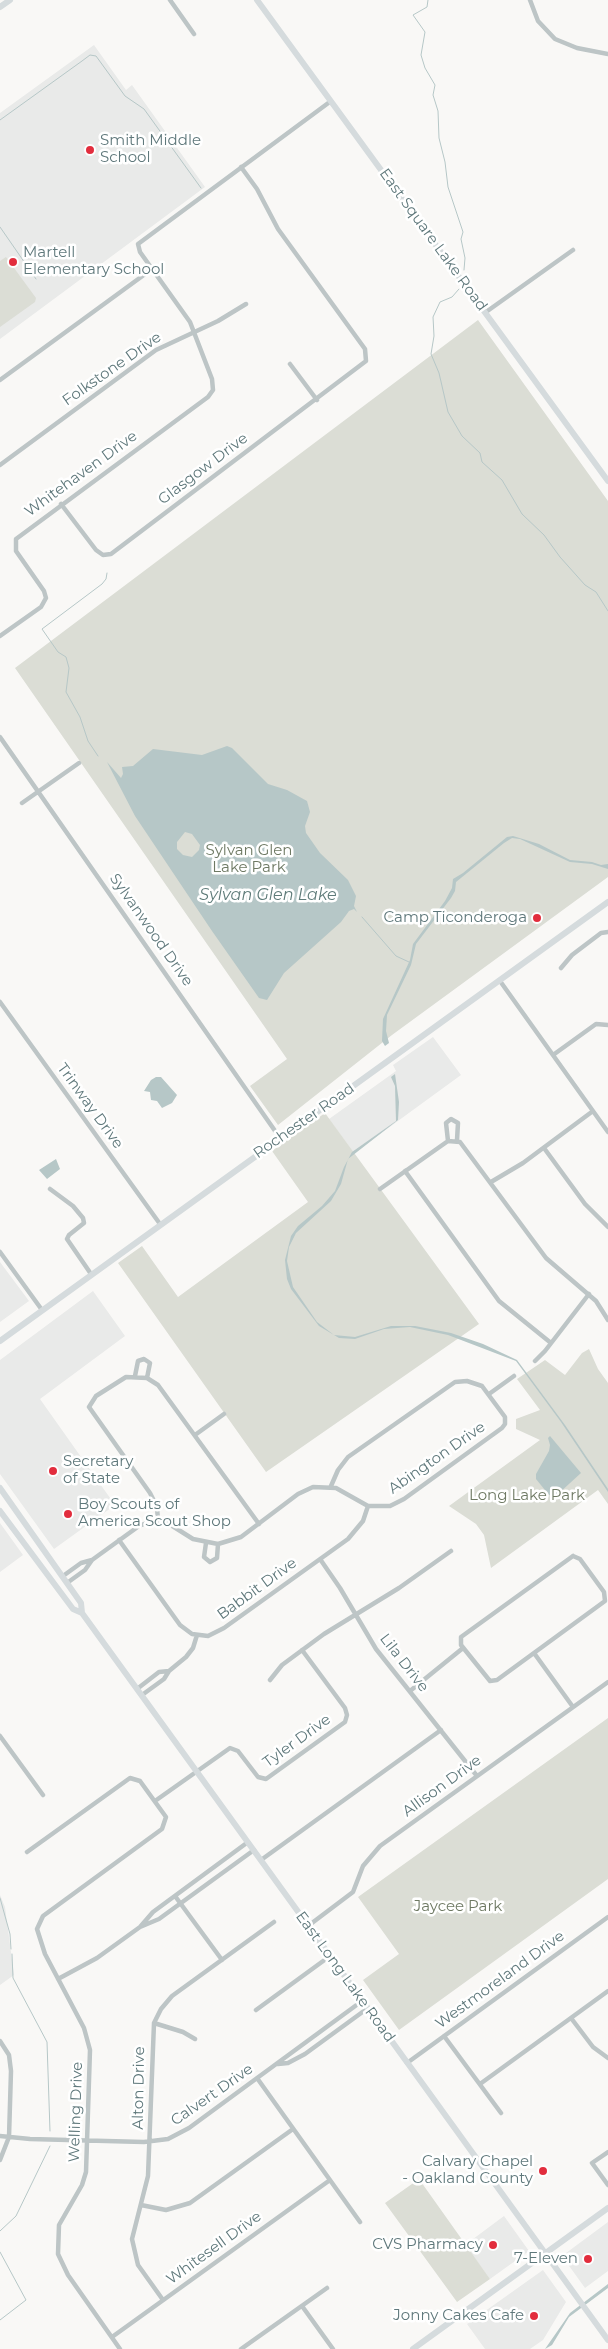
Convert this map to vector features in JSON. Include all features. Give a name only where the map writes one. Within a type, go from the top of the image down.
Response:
[{"type":"main road","points":[[1,5],[10,0]]},
{"type":"main road","name":"East Square Lake Road","points":[[257,0],[608,481]]},
{"type":"main road","name":"Rochester Road","points":[[0,1341],[160,1224],[500,982],[608,902]]},
{"type":"main road","name":"East Long Lake Road","points":[[0,1488],[81,1603],[82,1613]]},
{"type":"main road","name":"East Long Lake Road","points":[[0,1511],[73,1609],[82,1613],[608,2340]]},
{"type":"main road","points":[[8,1522],[17,1522],[21,1518]]},
{"type":"main road","points":[[24,1544],[28,1539],[36,1538]]},
{"type":"main road","points":[[64,1597],[69,1597],[74,1593]]},
{"type":"main road","points":[[413,2349],[608,2208]]},
{"type":"street","points":[[170,0],[194,34]]},
{"type":"street","points":[[530,0],[538,21],[555,40],[577,48],[608,54]]},
{"type":"street","points":[[194,332],[187,316],[137,246],[141,241],[331,101]]},
{"type":"street","name":"Glasgow Drive","points":[[61,504],[96,550],[103,555],[111,554],[317,400],[362,365],[367,358],[365,348],[278,228],[241,167]]},
{"type":"street","points":[[486,312],[573,250]]},
{"type":"street","points":[[0,380],[152,269]]},
{"type":"street","name":"Folkstone Drive","points":[[0,465],[156,350],[218,321],[246,304]]},
{"type":"street","name":"Whitehaven Drive","points":[[0,636],[41,607],[46,598],[44,591],[16,551],[15,542],[22,533],[208,397],[214,387],[194,332]]},
{"type":"street","points":[[290,364],[317,400]]},
{"type":"street","name":"Sylvanwood Drive","points":[[0,737],[280,1138]]},
{"type":"street","points":[[22,803],[79,763]]},
{"type":"street","points":[[561,968],[572,955],[601,933],[608,932]]},
{"type":"street","points":[[500,982],[608,1132]]},
{"type":"street","name":"Trinway Drive","points":[[0,1002],[160,1224]]},
{"type":"street","points":[[553,1055],[596,1024],[608,1025]]},
{"type":"street","points":[[491,1182],[544,1148],[593,1111]]},
{"type":"street","points":[[450,1140],[446,1123],[451,1119],[458,1123],[457,1140],[491,1182],[550,1263],[589,1294],[598,1303],[608,1320]]},
{"type":"street","points":[[380,1189],[450,1140],[457,1140]]},
{"type":"street","points":[[544,1148],[585,1204],[608,1227]]},
{"type":"street","points":[[405,1171],[499,1301],[551,1343]]},
{"type":"street","points":[[50,1189],[73,1206],[83,1218],[84,1223],[69,1234],[67,1239],[91,1274]]},
{"type":"street","points":[[0,1252],[42,1310]]},
{"type":"street","points":[[535,1361],[589,1294]]},
{"type":"street","points":[[135,1376],[138,1362],[144,1359],[149,1361],[150,1366],[147,1378]]},
{"type":"street","points":[[158,1521],[157,1507],[150,1493],[89,1407],[94,1398],[115,1382],[135,1376],[147,1378],[161,1388],[260,1524]]},
{"type":"street","points":[[331,1486],[338,1470],[348,1457],[449,1385],[459,1381],[471,1381],[482,1386],[489,1394],[514,1376]]},
{"type":"street","name":"Abington Drive","points":[[368,1506],[387,1507],[400,1501],[502,1428],[505,1424],[505,1417],[489,1394]]},
{"type":"street","points":[[195,1435],[224,1414]]},
{"type":"street","points":[[63,1576],[81,1564],[92,1560],[143,1523],[158,1521],[170,1523],[188,1537],[206,1544],[218,1544],[237,1540],[305,1490],[317,1486],[331,1486],[368,1506]]},
{"type":"street","name":"Babbit Drive","points":[[197,1635],[208,1636],[220,1631],[320,1559],[355,1532],[363,1521],[368,1506]]},
{"type":"street","points":[[119,1540],[177,1622],[187,1631],[197,1635],[190,1652],[169,1671],[164,1679],[142,1695]]},
{"type":"street","points":[[206,1544],[204,1557],[210,1562],[217,1558],[218,1544]]},
{"type":"street","points":[[270,1680],[282,1665],[302,1650],[405,1584],[451,1551]]},
{"type":"street","points":[[576,1556],[580,1559],[606,1598],[603,1603],[534,1653],[492,1681],[488,1679],[463,1648],[460,1639],[570,1558],[576,1556]]},
{"type":"street","name":"Lila Drive","points":[[320,1559],[340,1588],[376,1649],[477,1776]]},
{"type":"street","points":[[67,1583],[85,1570],[92,1560]]},
{"type":"street","points":[[410,1691],[463,1648]]},
{"type":"street","name":"Tyler Drive","points":[[196,1771],[224,1751],[232,1748],[238,1750],[258,1777],[266,1779],[345,1722],[347,1716],[345,1708],[302,1650]]},
{"type":"street","points":[[534,1653],[573,1707]]},
{"type":"street","points":[[137,1689],[159,1672],[169,1671]]},
{"type":"street","name":"Allison Drive","points":[[308,1926],[353,1892],[363,1866],[374,1851],[608,1682]]},
{"type":"street","points":[[261,1860],[441,1730]]},
{"type":"street","points":[[0,1736],[43,1795]]},
{"type":"street","points":[[26,1852],[127,1779],[135,1778],[140,1781],[155,1801],[196,1771]]},
{"type":"street","name":"Welling Drive","points":[[120,2349],[63,2268],[57,2248],[62,2220],[82,2185],[86,2172],[90,2046],[84,2028],[40,1942],[37,1929],[39,1921],[162,1829],[166,1817],[155,1801]]},
{"type":"street","points":[[140,1927],[149,1914],[248,1842]]},
{"type":"street","points":[[58,1979],[97,1958],[140,1927],[150,1924],[254,1850]]},
{"type":"street","points":[[206,1873],[212,1880]]},
{"type":"street","points":[[175,1896],[222,1960]]},
{"type":"street","name":"Westmoreland Drive","points":[[407,2063],[608,1917]]},
{"type":"street","name":"Alton Drive","points":[[162,2300],[139,2267],[133,2251],[132,2233],[148,2181],[152,2035],[154,2023],[168,2000],[274,1922]]},
{"type":"street","points":[[256,2010],[330,1956]]},
{"type":"street","points":[[480,2084],[608,1991]]},
{"type":"street","name":"Calvert Drive","points":[[0,2136],[88,2141],[150,2142],[168,2139],[183,2132],[362,2001]]},
{"type":"street","name":"Calvert Drive","points":[[277,2064],[300,2057],[368,2008]]},
{"type":"street","points":[[571,2018],[593,2047],[608,2058]]},
{"type":"street","points":[[154,2023],[183,2032],[195,2039]]},
{"type":"street","points":[[321,2031],[326,2038]]},
{"type":"street","points":[[444,2036],[501,2113]]},
{"type":"street","points":[[0,2160],[9,2137],[11,2071],[9,2055],[1,2042]]},
{"type":"street","points":[[257,2078],[360,2222]]},
{"type":"street","points":[[141,2205],[156,2209],[170,2209],[190,2203],[293,2129]]},
{"type":"street","points":[[608,2152],[592,2163],[608,2185]]},
{"type":"street","name":"Whitesell Drive","points":[[112,2337],[330,2180]]},
{"type":"street","points":[[241,2349],[327,2288]]},
{"type":"street","points":[[302,2306],[333,2349]]},
{"type":"shaded area","name":"Smith Middle School","points":[[94,45],[126,90],[132,85],[205,187],[0,339],[0,113]]},
{"type":"shaded area","points":[[433,1037],[461,1075],[354,1153],[329,1119],[396,1071],[393,1065]]},
{"type":"shaded area","points":[[0,1262],[29,1301],[0,1322]]},
{"type":"shaded area","points":[[93,1291],[125,1336],[40,1399],[115,1505],[54,1549],[0,1474],[0,1360]]},
{"type":"shaded area","points":[[0,1523],[23,1555],[0,1572]]},
{"type":"shaded area","points":[[0,1895],[5,1907],[14,1975],[0,1985]]},
{"type":"shaded area","points":[[504,2216],[529,2251],[490,2279],[465,2245]]},
{"type":"shaded area","points":[[608,2222],[608,2271],[585,2288],[562,2256]]},
{"type":"shaded area","points":[[543,2270],[566,2302],[543,2340],[530,2349],[485,2349],[467,2324]]},
{"type":"green space","points":[[6,257],[36,298],[35,302],[0,327],[0,261]]},
{"type":"green space","name":"Sylvan Glen Lake Park","points":[[478,320],[608,501],[608,877],[392,1035],[278,1125],[250,1086],[287,1059],[15,668]]},
{"type":"green space","points":[[325,1113],[479,1324],[266,1472],[118,1263],[142,1246],[178,1297],[308,1202],[272,1151]]},
{"type":"green space","name":"Long Lake Park","points":[[589,1349],[598,1369],[608,1383],[608,1504],[598,1490],[491,1568],[484,1535],[476,1524],[449,1506],[540,1440],[516,1429],[516,1419],[540,1410],[517,1379],[545,1360],[565,1375],[582,1353]]},
{"type":"green space","name":"Jaycee Park","points":[[608,1718],[608,1879],[399,2030],[363,1980],[399,1954],[358,1897]]},
{"type":"green space","points":[[419,2179],[490,2279],[457,2302],[385,2203]]},
{"type":"water","name":"Sylvan Glen Lake","points":[[227,746],[232,748],[268,784],[287,790],[307,801],[310,812],[305,826],[306,833],[320,853],[348,880],[356,896],[354,906],[357,912],[354,909],[349,911],[341,922],[284,973],[267,1000],[259,998],[135,816],[107,762],[121,778],[123,774],[122,767],[133,766],[153,749],[202,755]],"holes":[[[185,832],[192,834],[200,845],[199,850],[192,857],[183,855],[177,849],[177,842]]]},
{"type":"water","points":[[513,836],[539,844],[570,860],[592,862],[601,865],[608,864],[608,869],[592,864],[570,862],[520,839],[512,838],[504,843],[456,882],[455,891],[451,898],[416,944],[411,965],[387,1015],[386,1031],[389,1043],[385,1046],[382,1041],[383,1019],[410,960],[413,944],[445,901],[452,888],[453,879],[507,837]]},
{"type":"water","points":[[395,1074],[399,1102],[398,1120],[348,1159],[352,1152],[396,1121],[395,1086],[391,1077]]},
{"type":"water","points":[[161,1077],[177,1095],[172,1103],[162,1108],[157,1101],[151,1100],[150,1092],[144,1091],[151,1080]]},
{"type":"water","points":[[56,1159],[60,1169],[47,1179],[39,1170]]},
{"type":"water","points":[[348,1160],[341,1184],[331,1201],[296,1233],[289,1247],[287,1261],[293,1287],[317,1322],[334,1335],[319,1326],[291,1289],[287,1279],[285,1260],[291,1236],[298,1226],[322,1206],[335,1191]]},
{"type":"water","points":[[391,1326],[415,1326],[451,1333],[483,1344],[517,1360],[565,1425],[608,1489],[608,1492],[561,1422],[516,1361],[448,1335],[410,1327],[384,1329],[355,1339],[339,1338],[334,1335],[355,1337]]},
{"type":"water","points":[[550,1436],[581,1473],[558,1494],[549,1495],[536,1479],[536,1474],[549,1451],[548,1438]]},
{"type":"water","points":[[608,2284],[608,2288],[569,2317],[552,2345],[545,2349],[570,2313]]},
{"type":"waterway","points":[[428,0],[427,7],[413,15],[425,32],[421,55],[425,68],[435,85],[433,95],[438,111],[439,138],[445,162],[448,187],[463,232],[461,239],[465,258],[464,270]]},
{"type":"waterway","points":[[0,120],[90,55],[96,56],[125,96],[144,109],[201,188]]},
{"type":"waterway","points":[[0,227],[36,279]]},
{"type":"waterway","points":[[459,289],[452,297],[440,302],[433,317],[434,336],[431,354],[439,373],[448,412],[462,436],[480,453],[482,462],[502,480],[522,514],[544,535],[560,557],[585,585],[596,592],[608,611]]},
{"type":"waterway","points":[[98,756],[88,741],[80,717],[66,692],[69,668],[66,657],[58,652],[42,629],[102,584],[106,579],[107,573]]},
{"type":"waterway","points":[[362,917],[396,956],[409,962]]},
{"type":"waterway","points":[[0,1898],[10,1934],[11,1949]]},
{"type":"waterway","points":[[12,1954],[13,1978],[47,2042],[50,2131]]},
{"type":"waterway","points":[[0,2231],[16,2216],[50,2146]]},
{"type":"waterway","points":[[0,2252],[26,2300],[0,2320]]},
{"type":"place","name":"Smith Middle School","points":[[90,150]]},
{"type":"place","name":"Martell Elementary School","points":[[13,262]]},
{"type":"place","name":"Camp Ticonderoga","points":[[537,918]]},
{"type":"place","name":"Secretary of State","points":[[53,1471]]},
{"type":"place","name":"Boy Scouts of America Scout Shop","points":[[68,1514]]},
{"type":"place","name":"Calvary Chapel - Oakland County","points":[[543,2171]]},
{"type":"place","name":"CVS Pharmacy","points":[[493,2245]]},
{"type":"place","name":"7-Eleven","points":[[588,2259]]},
{"type":"place","name":"Jonny Cakes Cafe","points":[[534,2316]]}]
